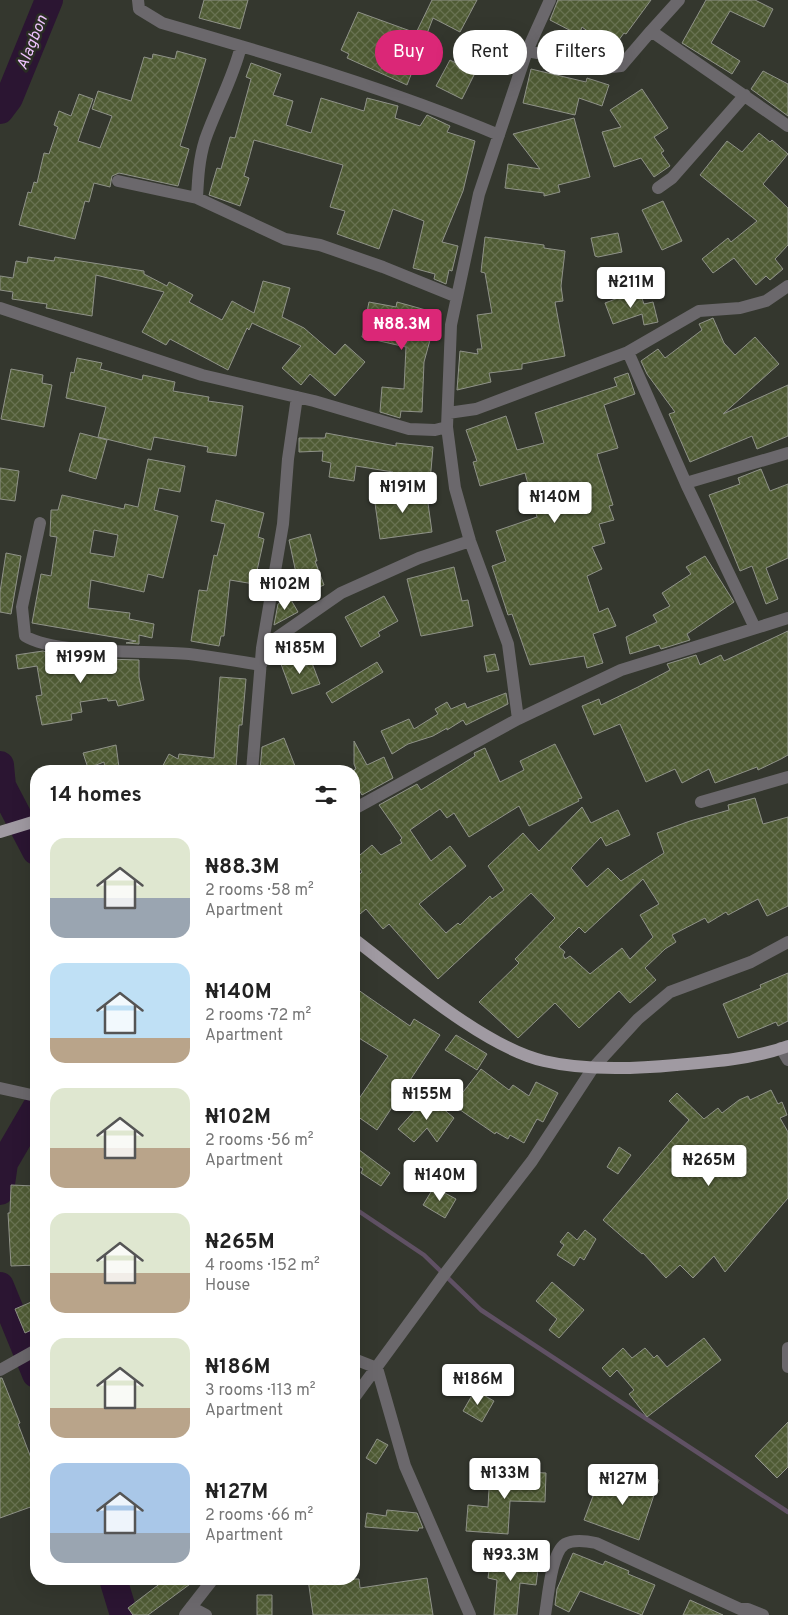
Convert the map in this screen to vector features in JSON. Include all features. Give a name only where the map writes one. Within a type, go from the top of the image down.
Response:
[{"type":"main road","points":[[0,832],[30,822]]},
{"type":"main road","points":[[360,943],[468,1024],[502,1044],[543,1061],[593,1068],[664,1066],[716,1062],[784,1047]]},
{"type":"street","points":[[138,0],[139,9],[162,23],[430,106],[499,135]]},
{"type":"street","points":[[550,0],[527,51],[612,67],[620,66],[679,0]]},
{"type":"street","points":[[651,31],[788,126]]},
{"type":"street","points":[[197,198],[199,166],[205,141],[234,72],[241,46]]},
{"type":"street","points":[[518,719],[508,644],[470,541],[455,488],[448,413],[451,325],[479,194],[519,75]]},
{"type":"street","points":[[658,188],[672,178],[745,95]]},
{"type":"street","points":[[118,181],[197,198],[285,239],[320,246],[347,255],[457,297]]},
{"type":"street","points":[[448,413],[476,409],[628,352],[699,310],[740,308],[766,301],[788,286]]},
{"type":"street","points":[[0,308],[202,374],[297,397],[409,429],[435,430],[448,427]]},
{"type":"street","points":[[628,352],[686,483],[755,628]]},
{"type":"street","points":[[253,765],[262,648],[283,524],[288,459],[297,397]]},
{"type":"street","points":[[686,483],[788,453]]},
{"type":"street","points":[[40,523],[22,607],[25,636],[60,646],[188,654],[261,665]]},
{"type":"street","points":[[262,648],[341,593],[419,558],[470,541]]},
{"type":"street","points":[[360,806],[518,719],[621,670],[788,618]]},
{"type":"street","points":[[701,802],[788,777]]},
{"type":"street","points":[[360,1390],[444,1275],[532,1161],[593,1068],[638,1019],[670,992],[751,962],[788,942]]},
{"type":"street","points":[[784,1047],[788,1060]]},
{"type":"street","points":[[0,1088],[30,1095]]},
{"type":"street","points":[[788,1348],[788,1366]]},
{"type":"street","points":[[0,1370],[30,1353]]},
{"type":"street","points":[[360,1361],[377,1368]]},
{"type":"street","points":[[377,1368],[406,1466],[470,1615]]},
{"type":"street","points":[[545,1615],[555,1558],[559,1549],[566,1543],[576,1541],[596,1544],[736,1612],[748,1609],[763,1615]]},
{"type":"street","points":[[206,1615],[188,1611],[208,1585]]},
{"type":"building","points":[[204,0],[248,0],[240,29],[199,18]]},
{"type":"building","points":[[432,0],[477,0],[461,30],[456,30],[433,18],[428,30],[417,30]]},
{"type":"building","points":[[558,0],[651,0],[626,34],[624,30],[586,30],[582,27],[581,30],[569,30],[550,20]]},
{"type":"building","points":[[706,0],[755,0],[773,9],[764,27],[730,11],[711,43],[740,61],[732,74],[682,43]]},
{"type":"building","points":[[358,12],[408,30],[375,30],[375,71],[347,58],[349,54],[341,50]]},
{"type":"building","points":[[177,51],[206,59],[180,146],[189,149],[178,186],[119,173],[112,176],[110,187],[94,183],[89,202],[85,201],[75,239],[19,225],[28,192],[31,193],[34,182],[37,183],[44,153],[49,154],[58,127],[54,125],[59,111],[71,116],[79,94],[93,99],[78,141],[100,148],[112,116],[92,109],[98,91],[131,101],[144,57],[152,59],[153,54],[175,59]]},
{"type":"building","points":[[450,60],[453,62],[453,75],[474,75],[462,99],[436,86]]},
{"type":"building","points":[[251,63],[281,74],[273,95],[293,101],[286,125],[311,133],[321,98],[364,111],[367,98],[398,106],[395,118],[420,126],[427,115],[450,126],[447,132],[475,141],[463,191],[442,242],[458,246],[452,271],[449,270],[446,284],[434,279],[435,274],[413,268],[424,221],[393,209],[379,249],[337,234],[345,211],[330,207],[343,165],[254,140],[244,176],[249,178],[240,206],[209,195],[217,168],[221,169],[230,137],[235,138],[251,79],[246,77]]},
{"type":"building","points":[[531,69],[537,70],[537,75],[556,75],[586,82],[587,78],[609,85],[602,106],[579,98],[575,115],[523,103]]},
{"type":"building","points":[[763,71],[788,84],[788,116],[751,89]]},
{"type":"building","points":[[385,75],[411,75],[407,85]]},
{"type":"building","points":[[642,89],[668,128],[654,137],[664,151],[661,153],[670,166],[654,177],[641,158],[614,167],[602,132],[621,127],[610,110]]},
{"type":"building","points":[[574,118],[590,177],[558,185],[560,192],[544,196],[544,193],[505,188],[508,164],[540,169],[513,134]]},
{"type":"building","points":[[759,133],[770,142],[772,140],[788,154],[763,184],[788,208],[788,245],[775,259],[783,269],[770,280],[766,276],[756,285],[734,258],[713,273],[702,259],[728,238],[731,242],[757,221],[700,175],[727,141],[742,152]]},
{"type":"building","points":[[663,201],[682,241],[662,250],[642,210]]},
{"type":"building","points":[[618,233],[622,252],[595,256],[591,238]]},
{"type":"building","points":[[485,237],[544,245],[544,248],[565,251],[561,286],[563,301],[555,302],[565,356],[522,364],[522,369],[489,373],[491,382],[457,390],[460,351],[478,354],[477,349],[482,349],[477,315],[492,313],[485,273],[481,272]]},
{"type":"building","points":[[28,257],[54,261],[55,257],[144,271],[144,274],[167,286],[169,282],[193,295],[189,302],[222,320],[232,301],[254,313],[263,281],[290,288],[282,317],[304,328],[335,355],[345,344],[365,362],[335,396],[310,374],[301,385],[282,368],[301,346],[252,323],[249,330],[247,328],[228,370],[170,339],[166,345],[142,332],[164,292],[96,275],[92,316],[46,308],[47,304],[12,299],[13,292],[0,290],[0,276],[13,278],[16,261],[27,263]]},
{"type":"building","points":[[639,290],[644,304],[653,302],[658,322],[644,325],[642,314],[613,324],[605,303]]},
{"type":"building","points":[[369,302],[396,307],[397,302],[433,312],[427,339],[430,340],[424,362],[422,412],[401,411],[400,418],[380,412],[382,387],[404,389],[406,347],[362,337]]},
{"type":"building","points":[[713,318],[724,343],[735,355],[755,337],[779,364],[723,414],[788,385],[788,436],[757,449],[752,436],[690,462],[669,414],[675,412],[647,374],[641,361],[658,349],[665,358],[702,330],[699,324]]},
{"type":"building","points":[[77,358],[102,363],[100,369],[142,380],[143,375],[175,382],[173,391],[209,397],[208,401],[243,406],[236,456],[207,452],[208,447],[154,437],[151,450],[98,437],[106,407],[66,398],[71,372],[74,373]]},
{"type":"building","points":[[11,369],[43,375],[42,383],[52,385],[44,427],[1,419]]},
{"type":"building","points":[[628,373],[635,394],[604,405],[618,448],[597,454],[613,505],[609,506],[614,520],[599,524],[605,543],[592,547],[602,569],[587,576],[599,612],[608,608],[616,626],[593,634],[603,663],[587,668],[584,656],[530,665],[512,614],[508,615],[492,566],[506,561],[496,531],[537,517],[525,473],[480,486],[473,462],[477,461],[466,430],[506,416],[517,450],[544,443],[535,413],[617,386],[614,378]]},
{"type":"building","points":[[80,433],[107,440],[96,479],[69,471]]},
{"type":"building","points":[[326,433],[396,446],[396,443],[433,447],[430,482],[392,475],[393,472],[356,466],[354,481],[329,477],[331,463],[322,461],[323,451],[299,452],[299,438],[325,438]]},
{"type":"building","points":[[148,459],[185,466],[180,492],[159,488],[154,510],[178,516],[163,578],[148,574],[144,592],[91,580],[88,608],[130,613],[129,619],[154,624],[152,638],[139,635],[139,644],[126,643],[136,641],[32,623],[41,574],[51,576],[57,537],[50,536],[51,510],[58,510],[62,495],[124,509],[125,504],[138,507]],"holes":[[[94,530],[118,535],[114,557],[90,553]]]},
{"type":"building","points":[[0,468],[19,471],[15,501],[0,499]]},
{"type":"building","points":[[761,469],[770,491],[788,484],[788,558],[766,568],[778,599],[766,604],[752,566],[740,571],[709,495],[740,484],[738,478]]},
{"type":"building","points":[[426,489],[432,532],[380,539],[374,496]]},
{"type":"building","points":[[216,500],[264,513],[258,537],[264,539],[254,584],[230,580],[224,636],[221,636],[219,646],[191,641],[199,590],[207,591],[214,555],[217,556],[225,524],[211,521]]},
{"type":"building","points":[[310,534],[317,561],[315,561],[324,585],[298,596],[290,575],[296,573],[289,540]]},
{"type":"building","points":[[6,553],[21,556],[11,614],[0,612],[0,592]]},
{"type":"building","points":[[705,556],[734,602],[687,634],[690,640],[661,649],[659,645],[630,654],[626,637],[657,622],[653,615],[670,606],[662,593],[691,574],[686,567]]},
{"type":"building","points":[[454,567],[462,601],[468,600],[473,626],[421,636],[407,579]]},
{"type":"building","points":[[384,596],[398,621],[378,632],[380,636],[361,647],[345,617]]},
{"type":"building","points":[[290,598],[298,612],[274,625],[278,604]]},
{"type":"building","points":[[788,631],[788,755],[781,759],[758,770],[757,767],[715,783],[709,769],[682,783],[675,769],[646,782],[620,724],[594,735],[582,706],[599,699],[601,705],[638,687],[670,670],[667,664],[696,655],[700,665],[721,655],[724,661]]},
{"type":"building","points":[[46,652],[46,658],[60,655],[62,665],[103,659],[139,660],[139,677],[144,700],[118,706],[116,700],[108,701],[107,698],[80,702],[82,712],[71,714],[72,720],[42,725],[36,696],[42,695],[37,666],[18,669],[16,655]]},
{"type":"building","points":[[495,654],[499,670],[487,672],[484,656]]},
{"type":"building","points":[[302,657],[305,666],[312,663],[320,684],[292,694],[281,664]]},
{"type":"building","points":[[377,662],[383,672],[332,703],[326,693]]},
{"type":"building","points":[[220,677],[246,679],[242,725],[239,725],[236,765],[163,765],[169,754],[178,759],[179,754],[214,758]]},
{"type":"building","points":[[506,693],[508,704],[466,725],[463,720],[447,730],[447,728],[433,736],[408,744],[392,754],[381,731],[409,719],[414,729],[438,714],[435,709],[447,702],[451,709],[465,703],[467,708]]},
{"type":"building","points":[[284,738],[295,765],[260,765],[262,747]]},
{"type":"building","points":[[354,741],[367,765],[384,757],[393,778],[362,795],[360,792],[360,765],[354,764]]},
{"type":"building","points":[[555,744],[582,798],[529,826],[519,806],[469,837],[454,813],[447,818],[440,809],[410,830],[431,861],[450,846],[466,866],[419,904],[446,933],[458,923],[460,925],[490,896],[492,899],[504,890],[488,866],[523,833],[539,851],[582,807],[591,823],[618,810],[630,835],[606,846],[601,837],[571,868],[587,887],[608,868],[621,881],[664,853],[657,833],[729,810],[728,805],[755,798],[763,824],[788,817],[788,906],[767,916],[758,899],[728,915],[726,912],[708,923],[705,918],[672,935],[676,942],[665,949],[645,968],[656,980],[630,1003],[619,991],[579,1028],[555,1003],[518,1038],[479,1002],[519,963],[515,959],[555,918],[531,893],[438,979],[389,924],[383,929],[366,909],[360,914],[360,874],[362,872],[360,869],[360,855],[372,845],[381,855],[402,843],[400,840],[402,838],[379,805],[417,784],[421,790],[475,756],[474,753],[485,748],[500,782],[524,770],[520,761]],"holes":[[[643,879],[659,904],[640,915],[653,937],[630,959],[622,948],[590,974],[570,956],[565,959],[563,955],[565,952],[559,947],[579,927],[585,933]]]},
{"type":"building","points":[[116,745],[119,765],[104,765],[104,762],[96,765],[87,765],[83,753]]},
{"type":"building","points":[[788,973],[788,1021],[778,1026],[776,1022],[738,1038],[723,1004],[761,988],[760,985]]},
{"type":"building","points":[[360,991],[410,1026],[414,1019],[440,1035],[377,1130],[360,1118],[360,1097],[388,1056],[360,1039]]},
{"type":"building","points":[[456,1035],[487,1054],[477,1070],[445,1050]]},
{"type":"building","points":[[481,1069],[509,1090],[513,1085],[529,1096],[536,1082],[558,1093],[543,1122],[537,1119],[524,1143],[510,1135],[508,1139],[496,1132],[495,1134],[453,1105]]},
{"type":"building","points":[[771,1090],[778,1104],[782,1102],[787,1115],[780,1118],[788,1132],[788,1198],[725,1272],[714,1256],[693,1278],[680,1265],[666,1278],[643,1253],[603,1220],[689,1120],[669,1101],[677,1093],[704,1119],[718,1108],[722,1113],[739,1100],[748,1096],[750,1100]]},
{"type":"building","points":[[428,1096],[454,1118],[437,1142],[427,1128],[414,1142],[398,1129]]},
{"type":"building","points":[[619,1147],[631,1155],[618,1174],[607,1167]]},
{"type":"building","points":[[360,1150],[390,1173],[381,1186],[361,1173],[363,1169],[360,1167]]},
{"type":"building","points":[[11,1185],[30,1186],[30,1265],[11,1266],[8,1213],[10,1213]]},
{"type":"building","points":[[434,1187],[456,1199],[445,1218],[423,1205]]},
{"type":"building","points":[[585,1230],[596,1239],[584,1260],[580,1257],[574,1266],[557,1255],[564,1245],[560,1242],[568,1232],[577,1240]]},
{"type":"building","points":[[552,1282],[584,1310],[559,1338],[549,1330],[557,1319],[536,1301]]},
{"type":"building","points":[[30,1303],[30,1331],[25,1333],[15,1309]]},
{"type":"building","points":[[704,1338],[721,1360],[647,1417],[629,1394],[634,1390],[617,1370],[610,1377],[602,1368],[623,1348],[632,1358],[645,1348],[654,1358],[657,1355],[667,1367]]},
{"type":"building","points":[[0,1378],[2,1378],[20,1423],[18,1424],[30,1455],[30,1507],[0,1518]]},
{"type":"building","points":[[475,1390],[494,1401],[482,1422],[463,1411]]},
{"type":"building","points":[[788,1422],[788,1467],[777,1478],[755,1456]]},
{"type":"building","points":[[377,1439],[388,1445],[376,1464],[366,1458]]},
{"type":"building","points":[[490,1470],[546,1473],[545,1502],[510,1501],[508,1534],[466,1531],[468,1505],[488,1507]]},
{"type":"building","points":[[635,1472],[659,1480],[639,1540],[584,1520],[599,1480],[628,1492]]},
{"type":"building","points":[[387,1510],[417,1513],[423,1528],[419,1528],[418,1531],[365,1527],[367,1513],[386,1516]]},
{"type":"building","points":[[573,1553],[603,1565],[605,1561],[629,1571],[628,1574],[655,1585],[642,1615],[580,1591],[569,1612],[555,1605],[557,1589]]},
{"type":"building","points":[[491,1555],[539,1562],[536,1585],[520,1583],[517,1615],[494,1615],[497,1580],[488,1578]]},
{"type":"building","points":[[427,1578],[433,1615],[313,1615],[309,1585],[360,1585],[360,1588]]},
{"type":"building","points":[[158,1585],[189,1585],[148,1615],[133,1615],[128,1608]]},
{"type":"building","points":[[257,1595],[272,1595],[272,1615],[257,1615]]},
{"type":"building","points":[[690,1600],[723,1615],[683,1615]]},
{"type":"waterway","name":"Alagbon","points":[[0,110],[9,98],[49,0]]},
{"type":"waterway","name":"Alagbon","points":[[0,765],[2,786],[30,840]]},
{"type":"waterway","name":"Alagbon","points":[[0,1191],[4,1163],[30,1118]]},
{"type":"waterway","points":[[360,1212],[424,1255],[481,1310],[788,1512]]},
{"type":"waterway","name":"Alagbon","points":[[0,1286],[30,1359]]},
{"type":"waterway","name":"Alagbon","points":[[115,1585],[124,1615]]}]
